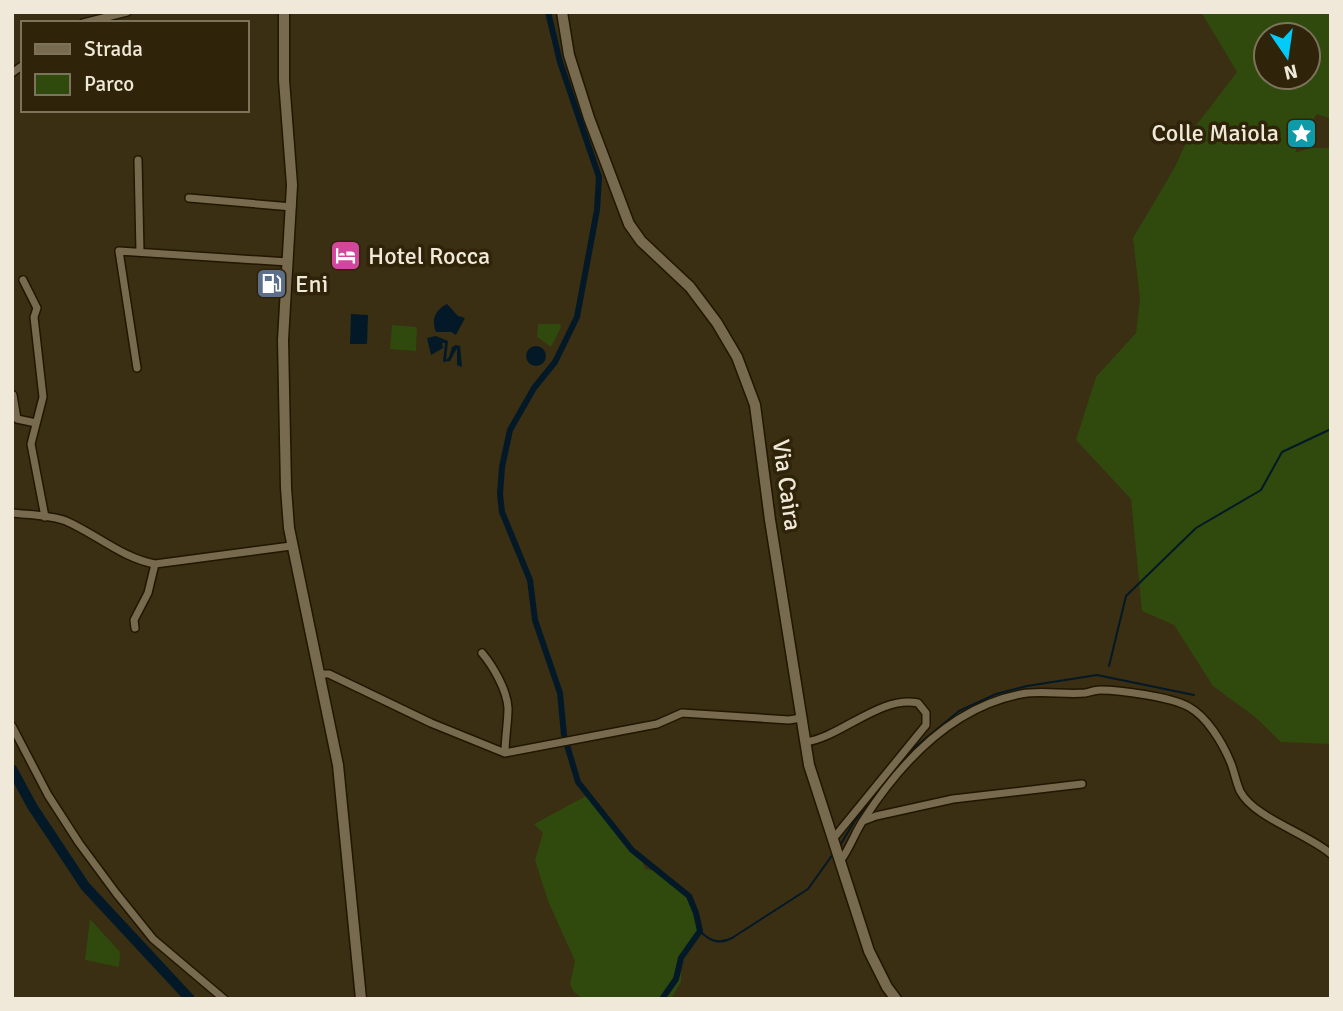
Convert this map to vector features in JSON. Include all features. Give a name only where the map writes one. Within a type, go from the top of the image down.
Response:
[{"type":"street","points":[[91,21],[127,12]]},
{"type":"street","points":[[284,12],[284,80],[291,157],[292,207],[283,358],[286,488],[292,546],[338,765],[361,999]]},
{"type":"street","name":"Via Caira","points":[[562,12],[569,55],[629,224],[641,241],[690,287],[718,323],[737,358],[755,405],[801,718],[816,791],[869,951],[896,999]]},
{"type":"street","points":[[138,160],[140,252]]},
{"type":"street","points":[[189,198],[292,207]]},
{"type":"street","points":[[137,368],[119,251],[288,262]]},
{"type":"street","points":[[23,280],[37,308],[34,317],[43,397],[31,444],[45,517]]},
{"type":"street","points":[[12,395],[17,418],[36,423]]},
{"type":"street","points":[[12,513],[65,521],[104,543],[155,564],[292,546]]},
{"type":"street","points":[[135,628],[134,620],[148,593],[155,564]]},
{"type":"street","points":[[482,653],[490,663],[508,707],[505,753]]},
{"type":"street","points":[[319,674],[329,674],[431,723],[505,753],[657,724],[682,713],[789,720],[801,718]]},
{"type":"street","points":[[841,860],[862,821],[914,755],[936,734],[967,712],[1020,694],[1084,693],[1098,690],[1156,697],[1188,706],[1218,738],[1230,759],[1241,792],[1268,816],[1304,835],[1331,854]]},
{"type":"street","points":[[805,741],[815,739],[867,713],[895,705],[918,703],[926,713],[926,725],[833,839]]},
{"type":"street","points":[[12,726],[48,795],[116,893],[153,939],[224,999]]},
{"type":"street","points":[[862,821],[953,799],[1082,784]]},
{"type":"green space","points":[[1201,12],[1331,12],[1331,119],[1317,114],[1300,139],[1295,153],[1309,148],[1331,148],[1331,744],[1281,742],[1255,717],[1213,686],[1174,625],[1142,611],[1131,499],[1076,440],[1096,377],[1136,333],[1140,299],[1133,238],[1175,167],[1191,132],[1237,72]]},
{"type":"green space","points":[[538,324],[560,324],[551,347],[537,337]]},
{"type":"green space","points":[[392,325],[417,327],[416,351],[390,349]]},
{"type":"green space","points":[[586,796],[641,855],[645,869],[664,872],[692,903],[699,938],[681,964],[681,982],[671,999],[583,999],[574,992],[570,984],[575,961],[548,901],[535,860],[543,833],[534,824]]},
{"type":"green space","points":[[90,919],[120,952],[119,967],[85,960]]},
{"type":"water","points":[[447,304],[458,316],[465,318],[456,335],[451,332],[436,332],[434,319],[437,312]]},
{"type":"water","points":[[351,314],[368,315],[367,344],[350,344]]},
{"type":"water","points":[[436,336],[448,341],[446,360],[452,347],[460,346],[462,367],[457,365],[457,348],[450,361],[443,362],[445,343],[442,343],[443,348],[431,355],[427,338]]},
{"type":"water","points":[[536,346],[543,349],[546,356],[543,363],[536,366],[529,363],[526,356],[529,349]]},
{"type":"waterway","points":[[548,12],[560,62],[599,177],[597,210],[577,317],[555,362],[534,388],[510,430],[502,467],[502,512],[530,580],[535,620],[560,693],[564,735],[578,782],[632,850],[689,896],[696,913],[700,931],[681,958],[676,979],[662,999]]},
{"type":"waterway","points":[[1109,666],[1126,596],[1196,528],[1261,490],[1282,452],[1331,429]]},
{"type":"waterway","points":[[839,847],[878,790],[914,748],[959,711],[996,694],[1027,686],[1097,675],[1194,695]]},
{"type":"waterway","points":[[12,769],[32,806],[85,886],[190,999]]},
{"type":"waterway","points":[[700,931],[714,941],[732,938],[808,889],[833,854]]},
{"type":"place","name":"Colle Maiola","points":[[1302,133]]},
{"type":"place","name":"Hotel Rocca","points":[[345,256]]},
{"type":"place","name":"Eni","points":[[272,284]]}]
